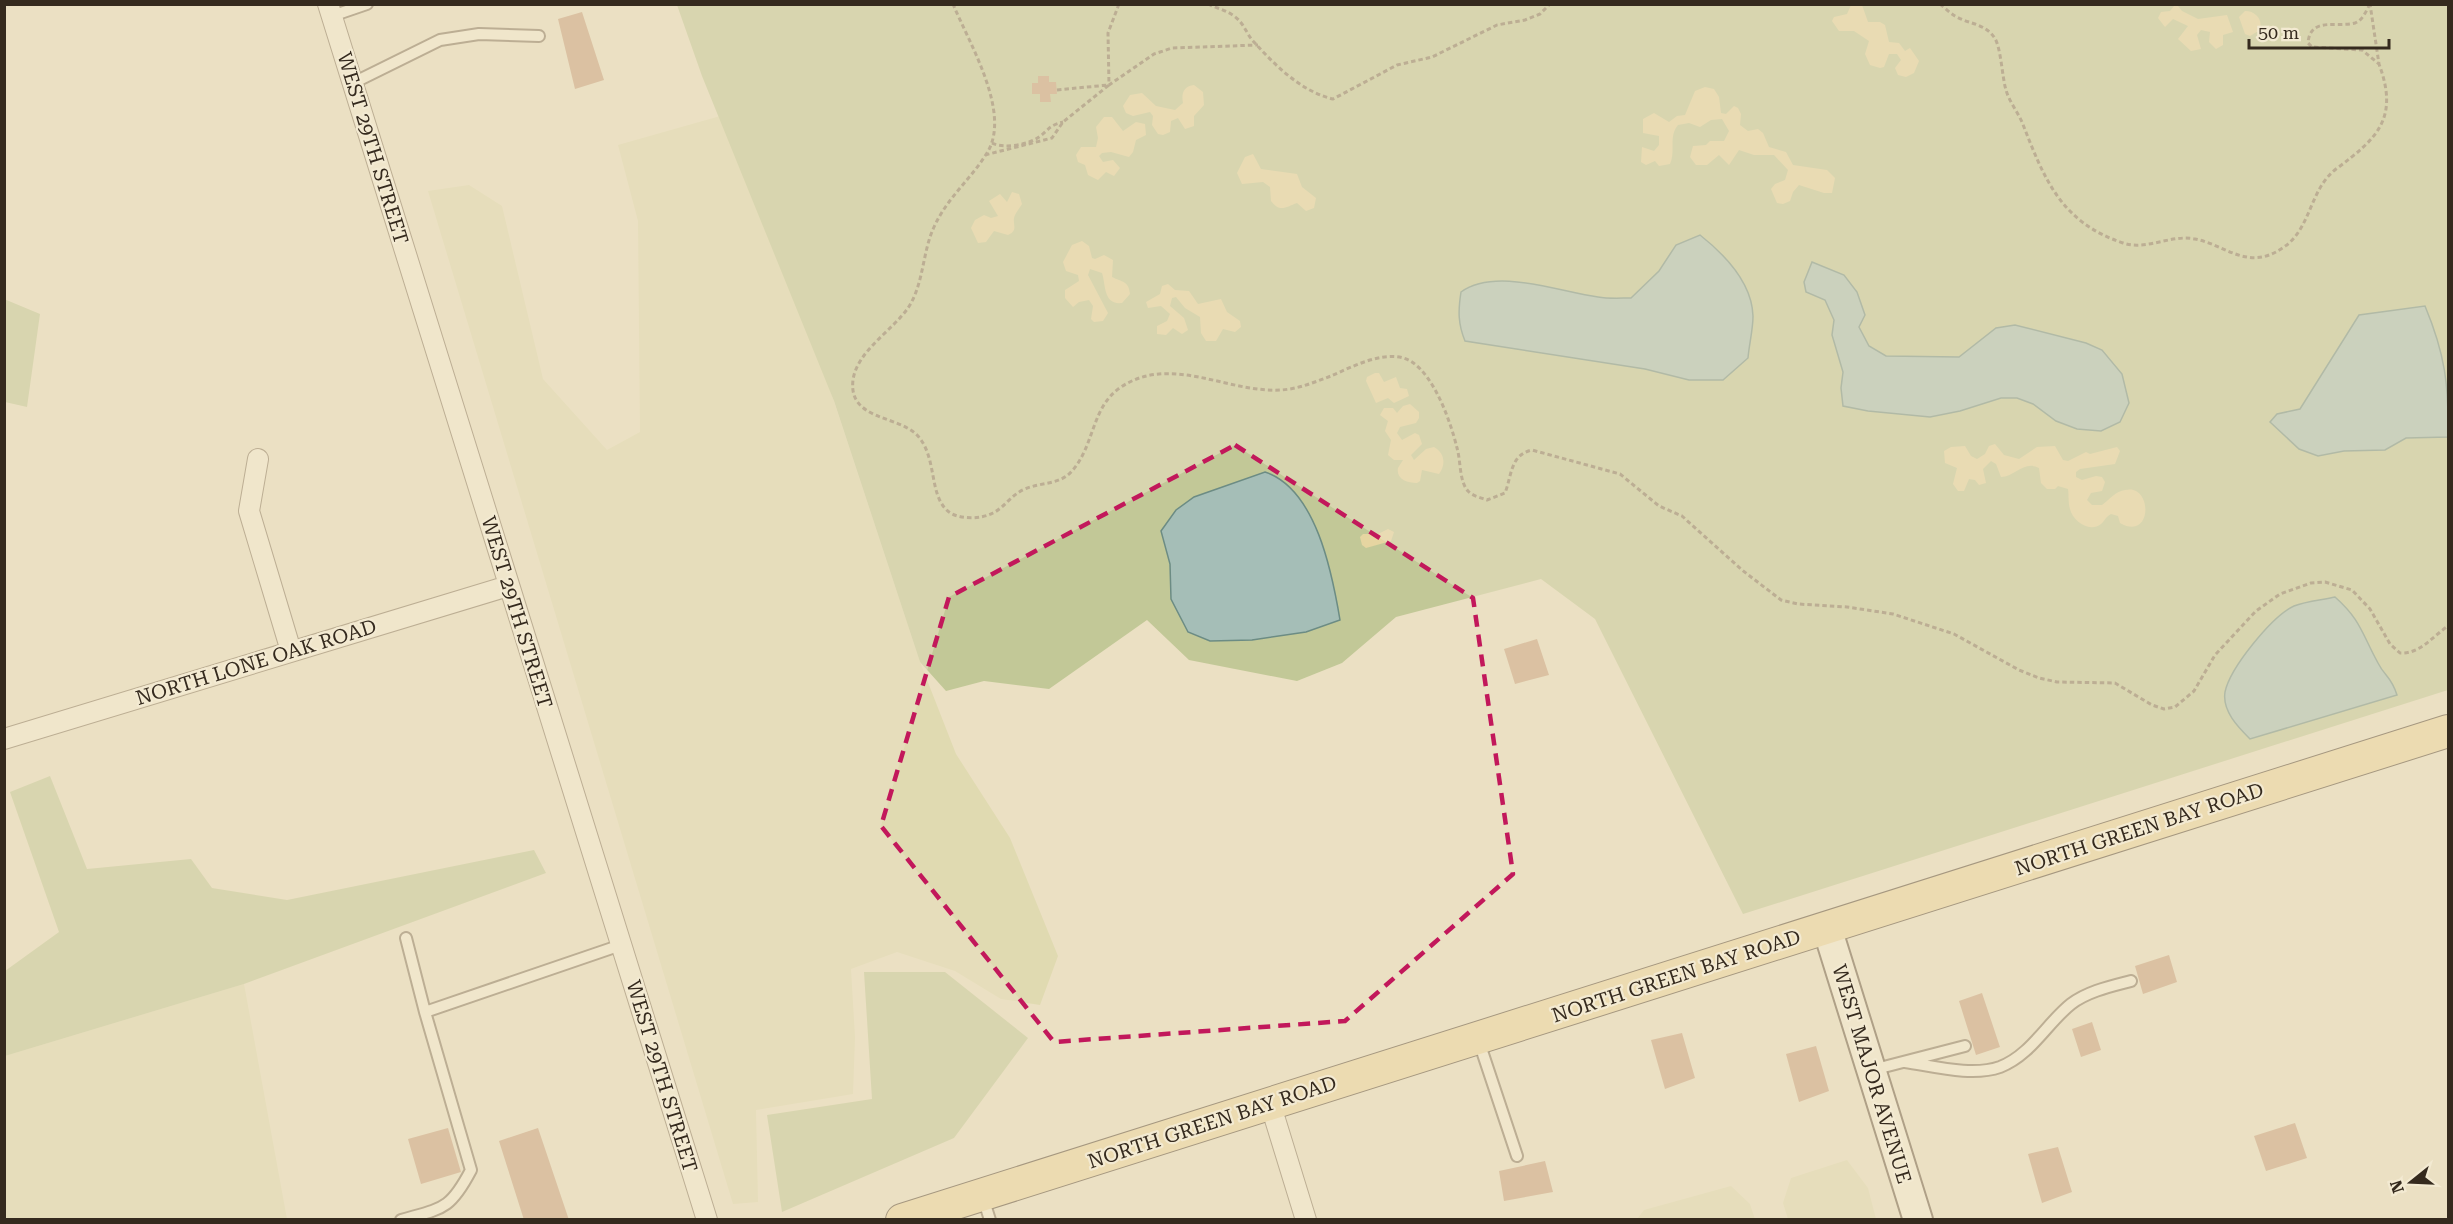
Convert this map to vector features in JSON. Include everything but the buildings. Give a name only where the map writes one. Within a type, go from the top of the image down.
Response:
[{"type":"main road","name":"NORTH GREEN BAY ROAD","points":[[902,1220],[986,1207],[1270,1103],[2448,731]]},
{"type":"street","name":"WEST 29TH STREET","points":[[330,10],[707,1220]]},
{"type":"street","points":[[258,459],[249,511],[291,651]]},
{"type":"street","name":"NORTH LONE OAK ROAD","points":[[4,739],[508,586]]},
{"type":"street","name":"WEST MAJOR AVENUE","points":[[1827,928],[1918,1220]]},
{"type":"street","points":[[1270,1103],[1306,1220]]},
{"type":"lane","points":[[330,10],[367,4]]},
{"type":"lane","points":[[353,83],[440,40],[479,34],[539,36]]},
{"type":"lane","points":[[401,1220],[444,1208],[461,1188],[471,1170],[406,938]]},
{"type":"lane","points":[[425,1012],[621,945]]},
{"type":"lane","points":[[1905,1062],[1984,1071],[2001,1067],[2037,1041],[2072,1003],[2100,989],[2131,981]]},
{"type":"lane","points":[[1478,1039],[1516,1156]]},
{"type":"lane","points":[[1871,1071],[1965,1046]]},
{"type":"path","points":[[953,4],[992,98],[996,117],[996,134],[986,155],[960,185],[934,226],[909,306],[855,369],[852,384],[855,398],[867,412],[906,427],[920,438],[931,459],[941,504],[951,514],[961,517],[993,513],[1025,488],[1065,478],[1081,460],[1102,404],[1119,388],[1149,374],[1172,374],[1281,390],[1313,383],[1372,360],[1396,356],[1411,361],[1420,369],[1441,402],[1458,449],[1464,484],[1469,492],[1487,500],[1505,493],[1514,460],[1523,452],[1532,450],[1610,470],[1629,480],[1659,506],[1682,516],[1742,570],[1781,600],[1798,604],[1872,610],[1904,618],[1954,634],[2019,670],[2039,678],[2057,682],[2115,683],[2152,705],[2164,709],[2175,707],[2194,691],[2215,655],[2256,611],[2280,594],[2311,583],[2325,582],[2357,594],[2370,609],[2390,644],[2400,653],[2410,654],[2424,646],[2448,626]]},
{"type":"path","points":[[1109,85],[1108,33],[1119,4]]},
{"type":"path","points":[[1208,4],[1233,15],[1243,24],[1251,39],[1307,90],[1333,99],[1397,65],[1432,57],[1497,25],[1525,20],[1540,14],[1550,4]]},
{"type":"path","points":[[1940,4],[1955,16],[1978,24],[1995,38],[2007,95],[2018,114],[2050,188],[2062,205],[2079,220],[2124,243],[2142,245],[2181,238],[2195,239],[2237,256],[2251,257],[2269,255],[2281,249],[2295,237],[2306,223],[2308,210],[2320,186],[2359,152],[2377,133],[2386,117],[2385,78],[2379,63],[2370,4]]},
{"type":"path","points":[[2370,4],[2363,17],[2355,23],[2331,23],[2313,30],[2308,37],[2308,43],[2312,47],[2362,50],[2379,63]]},
{"type":"path","points":[[986,155],[1052,138],[1063,122],[1109,85],[1154,54],[1172,48],[1258,45]]},
{"type":"path","points":[[1057,90],[1109,85]]},
{"type":"path","points":[[992,142],[1005,147],[1028,141],[1039,136],[1047,127],[1063,122]]},
{"type":"highlighted area","points":[[1235,445],[1473,598],[1513,874],[1345,1021],[1054,1042],[881,826],[949,597]]},
{"type":"shaded area","points":[[738,111],[920,662],[956,754],[1010,838],[1058,956],[1040,1005],[1001,999],[955,971],[897,952],[851,969],[855,1037],[853,1094],[756,1110],[758,1202],[733,1204],[428,191],[469,185],[502,206],[543,379],[607,450],[640,432],[638,221],[618,145]]},
{"type":"shaded area","points":[[244,984],[287,1219],[5,1220],[5,1056]]},
{"type":"shaded area","points":[[1847,1160],[1868,1188],[1876,1219],[1788,1219],[1783,1203],[1791,1178]]},
{"type":"shaded area","points":[[1731,1186],[1750,1204],[1755,1219],[1637,1219],[1644,1210]]},
{"type":"green space","points":[[677,5],[2448,5],[2448,690],[1743,914],[1595,619],[1541,579],[1396,617],[1342,663],[1297,681],[1189,660],[1147,620],[1049,689],[984,681],[946,691],[920,662],[834,401],[702,76]]},
{"type":"green space","points":[[4,299],[40,314],[27,407],[5,402]]},
{"type":"green space","points":[[50,776],[87,869],[191,859],[212,888],[287,900],[534,850],[546,873],[244,984],[5,1056],[5,971],[59,932],[10,792]]},
{"type":"green space","points":[[864,972],[945,972],[1028,1038],[954,1138],[782,1212],[767,1115],[872,1099]]},
{"type":"sand","points":[[1851,5],[1862,5],[1868,22],[1880,22],[1885,25],[1889,42],[1899,43],[1905,51],[1910,48],[1919,61],[1914,73],[1906,77],[1898,75],[1895,68],[1901,60],[1897,54],[1889,54],[1884,67],[1870,65],[1865,54],[1869,41],[1854,31],[1839,31],[1832,21],[1834,17],[1847,14]]},
{"type":"sand","points":[[2174,6],[2178,6],[2182,11],[2198,19],[2227,15],[2233,32],[2223,35],[2223,45],[2216,49],[2209,42],[2210,32],[2201,30],[2197,35],[2201,49],[2191,51],[2178,39],[2188,26],[2173,19],[2165,27],[2158,18],[2161,12],[2170,11]]},
{"type":"sand","points":[[2245,11],[2255,14],[2260,23],[2260,30],[2250,36],[2245,34],[2239,17]]},
{"type":"sand","points":[[1194,85],[1203,92],[1204,105],[1194,116],[1194,126],[1185,129],[1178,118],[1171,121],[1170,132],[1163,135],[1158,134],[1152,125],[1153,116],[1150,112],[1133,116],[1126,113],[1123,106],[1130,95],[1142,93],[1156,106],[1175,110],[1183,103],[1182,96],[1186,88]]},
{"type":"sand","points":[[1705,87],[1714,89],[1719,97],[1721,113],[1726,114],[1734,106],[1738,108],[1741,114],[1740,125],[1748,131],[1758,129],[1763,133],[1769,147],[1786,152],[1793,165],[1827,170],[1835,178],[1832,193],[1824,193],[1799,185],[1790,201],[1783,204],[1777,203],[1771,189],[1775,184],[1785,180],[1788,170],[1774,155],[1754,155],[1739,150],[1729,165],[1719,155],[1707,165],[1696,165],[1690,157],[1693,146],[1706,145],[1710,141],[1724,141],[1729,131],[1722,119],[1711,120],[1700,127],[1689,123],[1678,125],[1673,134],[1670,164],[1659,166],[1655,161],[1646,165],[1641,162],[1642,147],[1654,151],[1659,145],[1659,136],[1643,133],[1643,119],[1654,113],[1669,122],[1677,116],[1685,115],[1695,91]]},
{"type":"sand","points":[[1104,117],[1112,117],[1123,131],[1136,122],[1145,124],[1146,135],[1136,140],[1129,157],[1111,152],[1102,153],[1099,156],[1103,162],[1113,160],[1120,168],[1114,176],[1106,172],[1098,180],[1088,175],[1085,165],[1078,162],[1076,155],[1081,147],[1096,147],[1098,138],[1096,127]]},
{"type":"sand","points":[[1253,154],[1261,169],[1297,174],[1302,187],[1316,198],[1314,208],[1306,211],[1297,203],[1277,207],[1271,201],[1270,187],[1263,182],[1242,184],[1237,173],[1245,157]]},
{"type":"sand","points":[[1012,192],[1019,194],[1022,204],[1015,216],[1013,231],[1008,235],[994,231],[986,242],[978,243],[971,228],[975,220],[984,215],[991,218],[998,216],[989,201],[1000,194],[1007,202]]},
{"type":"sand","points":[[1082,241],[1089,246],[1092,258],[1104,255],[1113,260],[1112,277],[1124,282],[1129,290],[1130,294],[1122,303],[1111,301],[1106,293],[1102,273],[1090,269],[1088,275],[1108,313],[1103,321],[1094,322],[1091,319],[1093,306],[1089,300],[1079,302],[1073,307],[1065,298],[1065,290],[1079,281],[1078,275],[1066,271],[1063,262],[1072,245]]},
{"type":"sand","points":[[1168,284],[1175,290],[1189,291],[1198,304],[1221,299],[1227,312],[1240,321],[1241,327],[1235,332],[1223,329],[1216,341],[1206,341],[1201,333],[1200,317],[1185,308],[1176,297],[1172,298],[1170,306],[1184,318],[1188,330],[1182,334],[1173,328],[1166,335],[1157,334],[1157,326],[1167,321],[1170,314],[1161,306],[1148,308],[1146,302],[1160,294],[1162,286]]},
{"type":"sand","points":[[1379,373],[1384,382],[1396,377],[1400,388],[1407,389],[1409,396],[1394,403],[1388,398],[1376,403],[1366,381],[1367,377]]},
{"type":"sand","points":[[1410,404],[1419,412],[1419,418],[1416,423],[1400,427],[1397,433],[1402,440],[1415,433],[1419,435],[1422,444],[1411,455],[1414,460],[1426,449],[1434,447],[1443,459],[1443,467],[1439,474],[1422,470],[1420,481],[1417,483],[1400,478],[1398,468],[1403,460],[1394,460],[1388,455],[1391,440],[1385,431],[1388,421],[1380,415],[1384,408],[1393,408],[1397,413],[1403,406]]},
{"type":"sand","points":[[1995,444],[2004,455],[2019,459],[2037,447],[2055,446],[2063,460],[2068,461],[2086,452],[2090,454],[2117,447],[2120,451],[2115,464],[2080,469],[2076,472],[2076,477],[2082,480],[2096,476],[2102,477],[2105,482],[2102,491],[2091,493],[2087,500],[2092,505],[2102,505],[2122,491],[2134,490],[2141,495],[2144,502],[2143,519],[2139,525],[2131,527],[2120,523],[2118,516],[2111,514],[2096,526],[2082,524],[2074,518],[2072,513],[2068,489],[2058,486],[2055,489],[2047,489],[2041,483],[2039,468],[2034,466],[2024,467],[2001,477],[1996,464],[1991,461],[1983,469],[1986,483],[1979,485],[1975,480],[1969,479],[1964,491],[1958,491],[1953,484],[1957,468],[1945,463],[1944,451],[1951,447],[1965,446],[1971,456],[1977,459],[1985,454],[1989,446]]},
{"type":"sand","points":[[1388,529],[1394,532],[1391,541],[1366,548],[1362,545],[1360,537],[1363,534],[1378,534]]},
{"type":"water","points":[[1700,235],[1735,270],[1748,292],[1753,316],[1748,358],[1723,380],[1689,380],[1645,369],[1465,341],[1459,317],[1461,292],[1475,285],[1509,281],[1602,298],[1631,298],[1659,271],[1676,245]]},
{"type":"water","points":[[1812,262],[1844,275],[1857,292],[1865,315],[1859,327],[1869,346],[1886,356],[1959,357],[1996,328],[2015,325],[2086,343],[2102,350],[2122,374],[2129,403],[2120,422],[2101,431],[2077,429],[2056,421],[2033,404],[2017,398],[2001,398],[1960,411],[1930,417],[1868,411],[1843,406],[1841,388],[1843,372],[1832,335],[1834,320],[1825,300],[1806,292],[1804,282]]},
{"type":"water","points":[[2425,306],[2437,339],[2444,370],[2448,401],[2448,437],[2406,438],[2385,450],[2344,451],[2318,456],[2299,449],[2270,422],[2277,414],[2300,409],[2359,315]]},
{"type":"water","points":[[1265,472],[1283,481],[1309,514],[1319,534],[1326,557],[1340,620],[1306,632],[1252,640],[1210,641],[1188,632],[1171,599],[1170,564],[1161,531],[1176,510],[1194,497]]},
{"type":"water","points":[[2335,597],[2356,620],[2397,695],[2250,739],[2232,718],[2226,706],[2225,692],[2235,670],[2264,631],[2285,612],[2299,604]]}]
